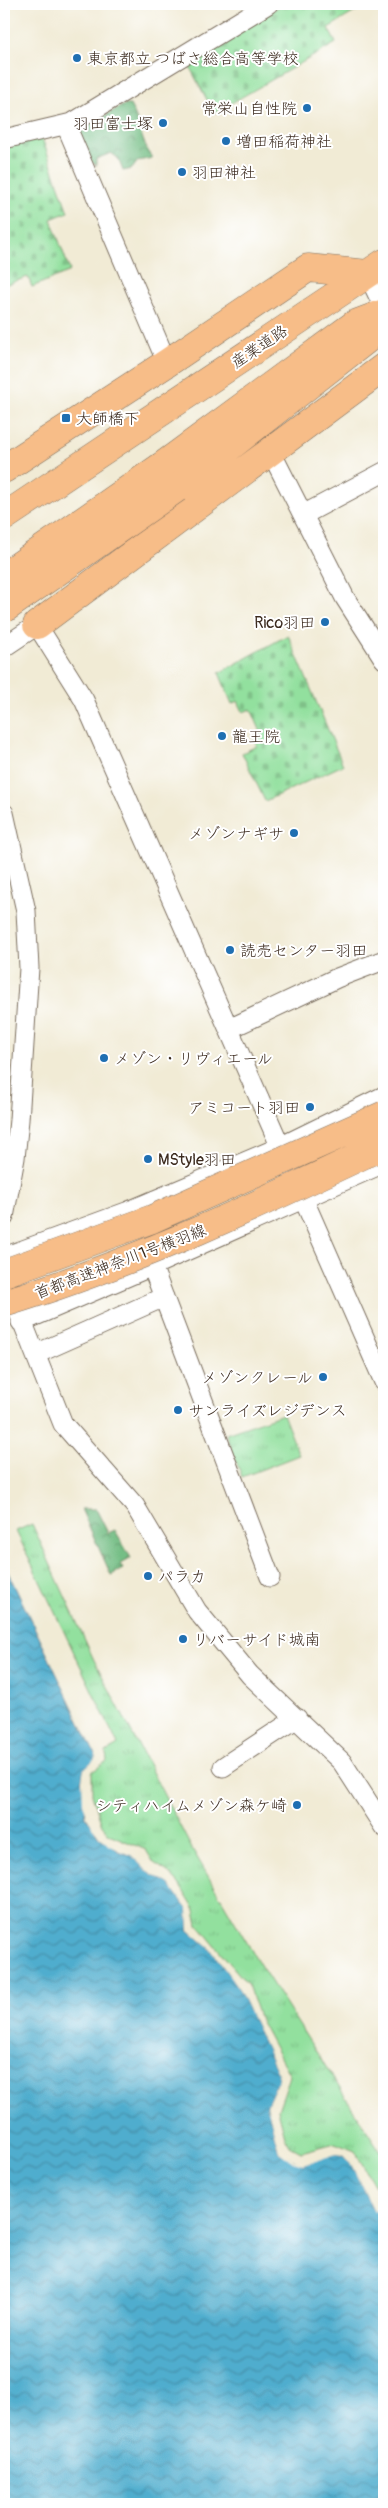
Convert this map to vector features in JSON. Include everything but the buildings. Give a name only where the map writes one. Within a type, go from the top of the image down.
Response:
[{"type":"main road","points":[[4,469],[308,268],[376,268]]},
{"type":"main road","name":"産業道路","points":[[4,517],[376,268]]},
{"type":"main road","points":[[4,576],[162,466],[355,324],[384,314]]},
{"type":"main road","points":[[4,609],[177,488],[366,340],[384,314]]},
{"type":"main road","points":[[38,625],[384,367]]},
{"type":"main road","name":"首都高速神奈川1号横羽線","points":[[4,1272],[144,1222],[224,1189],[384,1115]]},
{"type":"main road","name":"首都高速神奈川1号横羽線","points":[[12,1312],[93,1273],[236,1215],[384,1145]]},
{"type":"street","points":[[4,140],[66,125],[268,4]]},
{"type":"street","points":[[66,125],[167,363]]},
{"type":"street","points":[[376,268],[384,308]]},
{"type":"street","points":[[271,452],[345,598],[384,659]]},
{"type":"street","points":[[303,515],[384,472]]},
{"type":"street","points":[[4,647],[38,625],[84,700],[384,1382]]},
{"type":"street","points":[[4,813],[26,911],[29,968],[19,1120],[15,1158],[4,1217]]},
{"type":"street","points":[[229,1029],[337,978],[384,960]]},
{"type":"street","points":[[4,1258],[129,1211],[280,1147],[384,1096]]},
{"type":"street","points":[[12,1312],[152,1266],[305,1200],[384,1163]]},
{"type":"street","points":[[152,1266],[270,1577]]},
{"type":"street","points":[[4,1272],[12,1312],[36,1354],[63,1424],[135,1506],[197,1611],[250,1675],[342,1762],[384,1826]]},
{"type":"street","points":[[36,1354],[164,1297]]},
{"type":"street","points":[[223,1767],[297,1718]]},
{"type":"green space","points":[[283,4],[368,4],[328,28],[336,43],[214,113],[187,62]]},
{"type":"green space","points":[[124,105],[130,105],[152,158],[138,161],[132,169],[123,171],[118,158],[111,153],[96,159],[96,166],[90,160],[79,134],[82,128]]},
{"type":"green space","points":[[42,138],[68,212],[51,219],[70,271],[32,287],[28,277],[4,285],[4,147]]},
{"type":"green space","points":[[288,635],[343,765],[265,801],[242,753],[257,746],[253,736],[261,732],[251,709],[243,712],[238,701],[232,704],[219,673]]},
{"type":"green space","points":[[283,1414],[299,1455],[242,1477],[226,1434]]},
{"type":"green space","points":[[81,1509],[96,1509],[108,1533],[115,1530],[131,1558],[120,1564],[123,1569],[111,1575]]},
{"type":"green space","points":[[32,1524],[94,1660],[191,1847],[259,1963],[384,2157],[384,2203],[355,2151],[335,2143],[301,2152],[290,2146],[285,2137],[278,2110],[290,2076],[260,2020],[248,1985],[198,1925],[195,1910],[179,1884],[168,1872],[154,1863],[146,1850],[109,1834],[101,1823],[92,1794],[92,1772],[107,1761],[106,1752],[118,1745],[16,1531]]},
{"type":"water","points":[[4,1564],[97,1758],[84,1769],[82,1780],[86,1816],[99,1837],[119,1851],[131,1855],[146,1870],[169,1884],[188,1910],[189,1930],[210,1948],[239,1989],[278,2073],[278,2081],[267,2105],[279,2152],[303,2165],[328,2155],[337,2154],[343,2156],[353,2169],[374,2211],[384,2206],[384,2504],[4,2504]]},
{"type":"pier","points":[[4,1561],[99,1757],[86,1771],[84,1780],[86,1804],[94,1826],[109,1843],[132,1852],[148,1868],[170,1882],[190,1909],[191,1929],[212,1946],[242,1988],[280,2072],[281,2081],[269,2106],[281,2151],[294,2160],[303,2163],[336,2151],[344,2153],[354,2165],[375,2208],[384,2203],[384,2206],[374,2212],[352,2166],[343,2155],[336,2154],[303,2165],[293,2162],[279,2152],[267,2105],[278,2081],[278,2073],[239,1989],[210,1948],[189,1930],[188,1910],[169,1884],[146,1870],[131,1855],[108,1845],[92,1827],[83,1804],[82,1780],[84,1769],[97,1757]]},
{"type":"place","name":"東京都立 つばさ総合高等学校","points":[[77,58]]},
{"type":"place","name":"常栄山自性院","points":[[307,108]]},
{"type":"place","name":"羽田富士塚","points":[[163,123]]},
{"type":"place","name":"増田稲荷神社","points":[[226,141]]},
{"type":"place","name":"羽田神社","points":[[182,172]]},
{"type":"place","name":"大師橋下","points":[[66,418]]},
{"type":"place","name":"Rico羽田","points":[[325,622]]},
{"type":"place","name":"龍王院","points":[[222,736]]},
{"type":"place","name":"メゾンナギサ","points":[[294,833]]},
{"type":"place","name":"読売センター羽田","points":[[230,950]]},
{"type":"place","name":"メゾン・リヴィエール","points":[[104,1058]]},
{"type":"place","name":"アミコート羽田","points":[[310,1107]]},
{"type":"place","name":"MStyle羽田","points":[[148,1159]]},
{"type":"place","name":"メゾンクレール","points":[[323,1377]]},
{"type":"place","name":"サンライズレジデンス","points":[[178,1410]]},
{"type":"place","name":"パラカ","points":[[148,1576]]},
{"type":"place","name":"リバーサイド城南","points":[[183,1639]]},
{"type":"place","name":"シティハイムメゾン森ケ崎","points":[[297,1805]]}]
